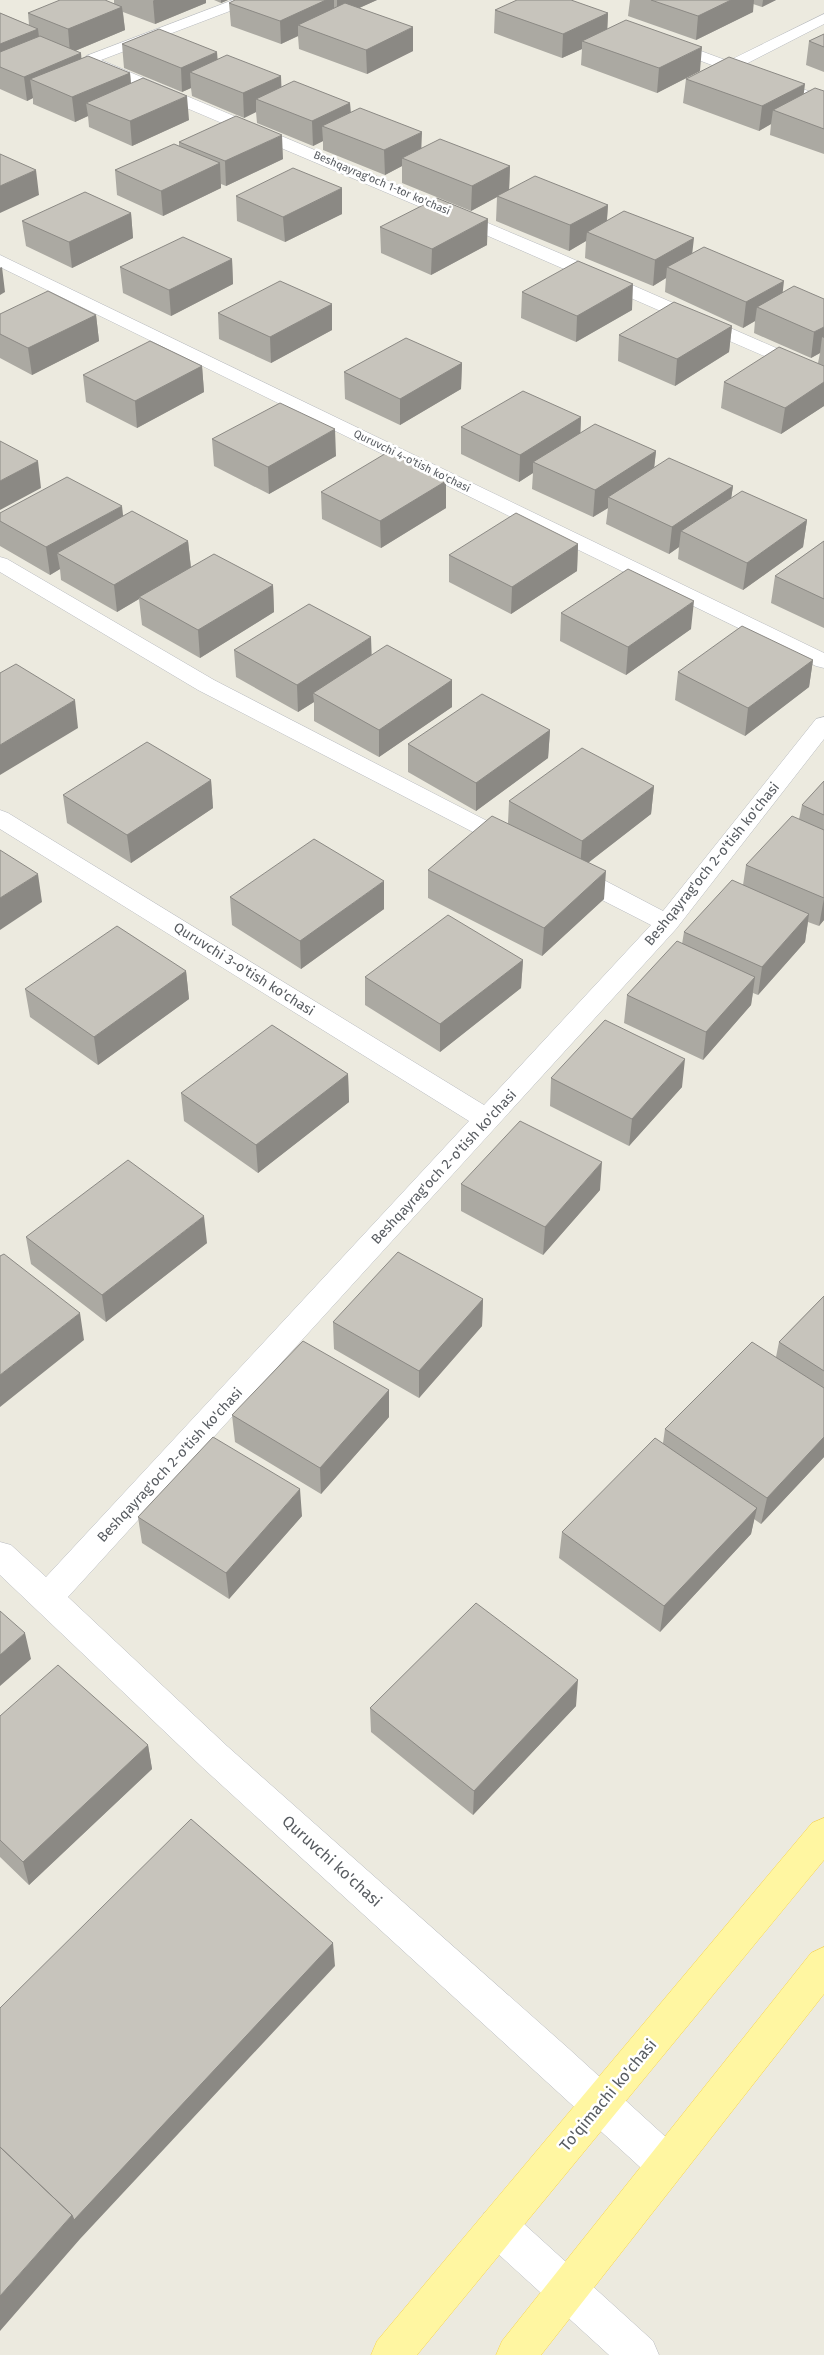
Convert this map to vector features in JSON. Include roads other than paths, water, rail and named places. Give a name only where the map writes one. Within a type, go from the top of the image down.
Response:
[{"type":"main road","name":"To'qimachi ko'chasi","points":[[391,2355],[824,1834]]},
{"type":"main road","points":[[516,2355],[824,1965]]},
{"type":"street","name":"Beshqayrag'och 1-tor ko'chasi","points":[[246,0],[91,59],[97,65],[356,172],[650,298],[824,376]]},
{"type":"street","points":[[730,66],[824,18]]},
{"type":"street","points":[[650,37],[824,102]]},
{"type":"street","name":"Quruvchi 4-o'tish ko'chasi","points":[[0,260],[824,661]]},
{"type":"street","points":[[0,563],[206,685],[667,923]]},
{"type":"street","name":"Beshqayrag'och 2-o'tish ko'chasi","points":[[48,1598],[667,923],[824,724]]},
{"type":"street","name":"Quruvchi 3-o'tish ko'chasi","points":[[0,818],[487,1120]]},
{"type":"street","name":"Quruvchi ko'chasi","points":[[0,1555],[48,1598],[214,1756],[602,2103],[666,2164]]},
{"type":"street","points":[[498,2227],[639,2355]]}]
